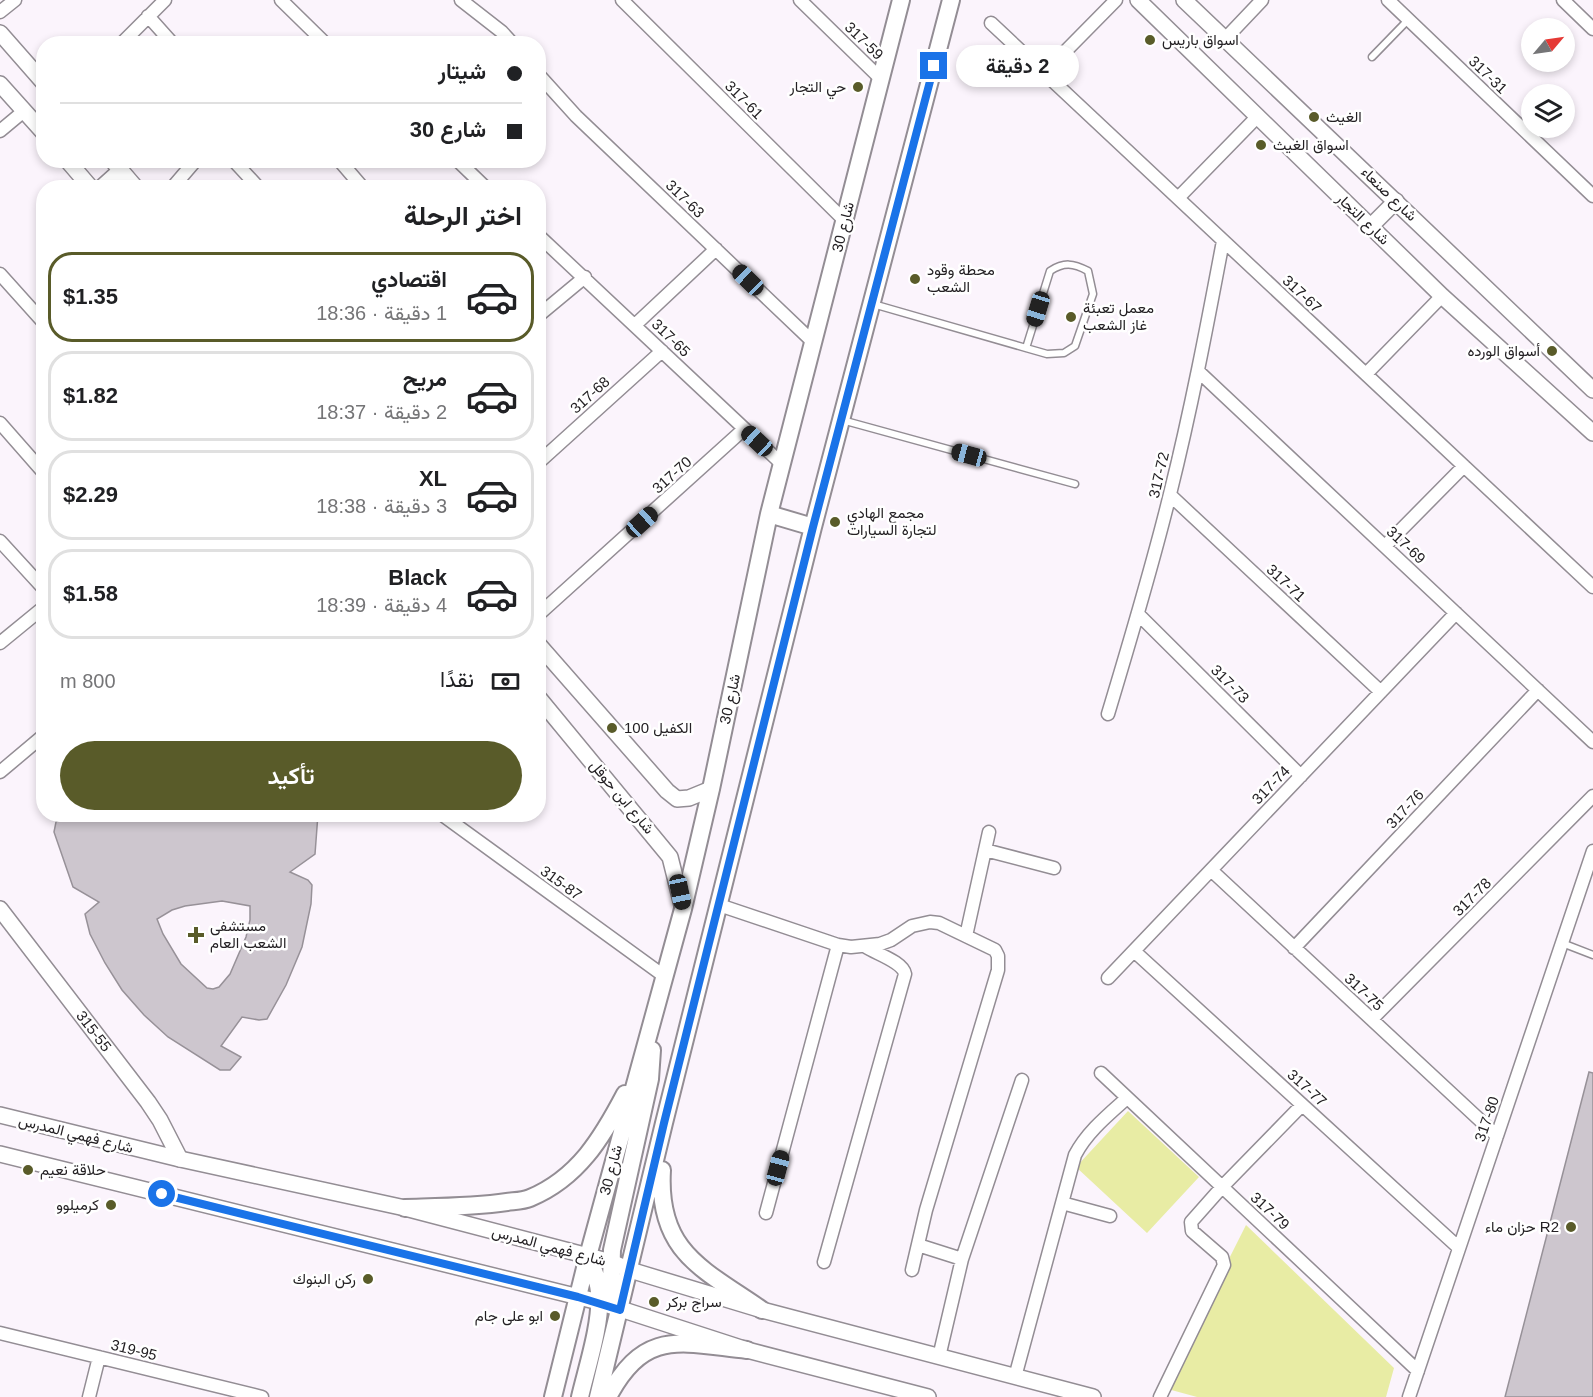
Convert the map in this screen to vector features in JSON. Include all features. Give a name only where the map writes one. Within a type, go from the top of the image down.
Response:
[{"type":"main road","name":"شارع 30","points":[[553,1397],[588,1256],[683,909],[711,789],[769,514],[901,0]]},
{"type":"main road","points":[[598,1397],[813,527],[951,0]]},
{"type":"main road","points":[[769,514],[813,527]]},
{"type":"main road","points":[[620,1310],[611,1282],[611,1262],[650,1079],[655,1011]]},
{"type":"main road","points":[[405,1208],[478,1207],[529,1198],[560,1180],[585,1160],[612,1120],[641,1061]]},
{"type":"main road","points":[[664,1123],[660,1195],[668,1228],[681,1250],[700,1268],[762,1310]]},
{"type":"main road","points":[[580,1397],[599,1302],[597,1281],[588,1256]]},
{"type":"main road","points":[[608,1397],[623,1371],[633,1360],[648,1350],[676,1343],[747,1350]]},
{"type":"street","points":[[0,12],[15,0]]},
{"type":"street","points":[[129,36],[165,0]]},
{"type":"street","points":[[281,0],[318,36]]},
{"type":"street","name":"317-61","points":[[622,0],[844,220]]},
{"type":"street","name":"317-59","points":[[800,0],[881,79]]},
{"type":"street","points":[[1044,72],[1116,0]]},
{"type":"street","name":"شارع التجار","points":[[1138,0],[1442,296],[1593,433]]},
{"type":"street","name":"شارع صنعاء","points":[[1184,0],[1593,390]]},
{"type":"street","points":[[1226,38],[1262,0]]},
{"type":"street","name":"317-31","points":[[1388,0],[1593,196]]},
{"type":"street","points":[[1563,0],[1593,29]]},
{"type":"street","points":[[464,1],[506,36]]},
{"type":"street","points":[[148,16],[166,36]]},
{"type":"street","name":"317-67","points":[[991,23],[1593,587]]},
{"type":"street","points":[[0,33],[36,74]]},
{"type":"street","name":"317-63","points":[[546,83],[576,116],[813,342]]},
{"type":"street","points":[[0,84],[36,124]]},
{"type":"street","points":[[0,131],[24,111]]},
{"type":"street","points":[[1178,198],[1257,117]]},
{"type":"street","points":[[75,168],[84,180]]},
{"type":"street","points":[[119,168],[129,180]]},
{"type":"street","points":[[179,180],[189,168]]},
{"type":"street","points":[[241,168],[252,180]]},
{"type":"street","points":[[346,168],[356,180]]},
{"type":"street","points":[[465,168],[478,180]]},
{"type":"street","points":[[1371,226],[1396,201]]},
{"type":"street","name":"317-72","points":[[1108,714],[1170,495],[1198,370],[1223,241]]},
{"type":"street","name":"317-65","points":[[546,242],[782,464]]},
{"type":"street","points":[[635,325],[716,249]]},
{"type":"street","points":[[0,274],[36,313]]},
{"type":"street","points":[[546,309],[585,277]]},
{"type":"street","points":[[1366,374],[1442,296]]},
{"type":"street","name":"317-68","points":[[546,456],[662,351]]},
{"type":"street","name":"317-69","points":[[1198,370],[1593,742]]},
{"type":"street","points":[[0,423],[36,463]]},
{"type":"street","name":"317-70","points":[[546,608],[744,429]]},
{"type":"street","points":[[1385,546],[1464,466]]},
{"type":"street","name":"317-71","points":[[1170,495],[1381,692]]},
{"type":"street","points":[[0,541],[36,580]]},
{"type":"street","name":"317-74","points":[[1108,978],[1456,613]]},
{"type":"street","points":[[0,643],[36,614]]},
{"type":"street","name":"317-73","points":[[1138,614],[1301,776]]},
{"type":"street","points":[[546,653],[667,791],[677,799],[689,798],[711,789]]},
{"type":"street","name":"317-76","points":[[1294,948],[1538,690]]},
{"type":"street","name":"شارع ابن حوقل","points":[[546,707],[670,857],[683,909]]},
{"type":"street","points":[[0,772],[36,742]]},
{"type":"street","name":"317-78","points":[[1372,1019],[1593,796]]},
{"type":"street","name":"315-87","points":[[452,822],[664,976]]},
{"type":"street","points":[[966,936],[989,832]]},
{"type":"street","points":[[985,850],[1054,868]]},
{"type":"street","name":"317-80","points":[[1409,1397],[1593,851]]},
{"type":"street","name":"317-75","points":[[1211,870],[1497,1136]]},
{"type":"street","points":[[719,905],[838,945],[851,947],[866,947],[891,940],[904,930],[921,922],[939,923],[994,950],[998,956],[998,970],[929,1199],[912,1270]]},
{"type":"street","name":"315-55","points":[[0,909],[148,1102],[180,1159]]},
{"type":"street","points":[[766,1213],[838,945]]},
{"type":"street","points":[[824,1262],[905,974],[898,963],[866,947]]},
{"type":"street","name":"317-77","points":[[1134,951],[1459,1248]]},
{"type":"street","name":"317-79","points":[[1101,1073],[1418,1371]]},
{"type":"street","points":[[939,1357],[962,1259],[1022,1080]]},
{"type":"street","points":[[1015,1377],[1075,1155],[1081,1142],[1127,1098]]},
{"type":"street","points":[[1160,1397],[1224,1265],[1222,1257],[1192,1231],[1191,1222],[1302,1105]]},
{"type":"street","name":"شارع فهمي المدرس","points":[[0,1115],[180,1159],[405,1208],[611,1262],[630,1270],[762,1310],[1093,1397]]},
{"type":"street","points":[[0,1154],[599,1302],[747,1350],[928,1397]]},
{"type":"street","points":[[1062,1203],[1110,1215]]},
{"type":"street","points":[[918,1245],[962,1259]]},
{"type":"street","name":"319-95","points":[[0,1333],[262,1397]]},
{"type":"street","points":[[89,1397],[99,1357]]},
{"type":"lane","points":[[1372,57],[1408,20]]},
{"type":"lane","points":[[873,304],[1026,348],[1047,354],[1064,353],[1075,346],[1093,294],[1088,271],[1076,264],[1062,264],[1050,271],[1026,348]]},
{"type":"lane","points":[[842,420],[1075,484]]},
{"type":"lane","points":[[1562,944],[1593,955]]},
{"type":"green space","points":[[1128,1111],[1199,1177],[1147,1233],[1076,1167]]},
{"type":"green space","points":[[1246,1225],[1394,1368],[1386,1397],[1197,1397],[1164,1388]]},
{"type":"building","points":[[56,822],[317,822],[315,854],[290,872],[308,880],[312,885],[311,904],[302,947],[286,985],[267,1019],[242,1017],[221,1046],[241,1057],[230,1070],[220,1070],[168,1037],[122,990],[90,934],[85,914],[99,902],[73,887],[54,832]],"holes":[[[222,901],[250,906],[246,937],[230,974],[219,987],[213,989],[207,988],[181,964],[157,919],[172,910],[185,906]]]},
{"type":"building","name":"حزان ماء R2","points":[[1589,1072],[1593,1073],[1593,1397],[1505,1397]]},
{"type":"place","name":"اسواق باريس","points":[[1150,40]]},
{"type":"place","name":"حي التجار","points":[[858,87]]},
{"type":"place","name":"الغيث","points":[[1314,117]]},
{"type":"place","name":"اسواق الغيث","points":[[1261,145]]},
{"type":"place","name":"محطة وقود الشعب","points":[[915,279]]},
{"type":"place","name":"معمل تعبئة غاز الشعب","points":[[1071,317]]},
{"type":"place","name":"أسواق الورده","points":[[1552,351]]},
{"type":"place","name":"مجمع الهادي لتجارة السيارات","points":[[835,522]]},
{"type":"place","name":"الكفيل 100","points":[[612,728]]},
{"type":"place","name":"مستشفى الشعب العام","points":[[196,935]]},
{"type":"place","name":"حلاقة نعيم","points":[[28,1170]]},
{"type":"place","name":"كرميلوو","points":[[111,1205]]},
{"type":"place","name":"حزان ماء R2","points":[[1571,1227]]},
{"type":"place","name":"ركن البنوك","points":[[368,1279]]},
{"type":"place","name":"سراج بركر","points":[[654,1302]]},
{"type":"place","name":"ابو علی جام","points":[[555,1316]]},
{"type":"route","points":[[162,1194],[599,1302],[620,1310],[664,1123],[813,527],[934,66]]}]
